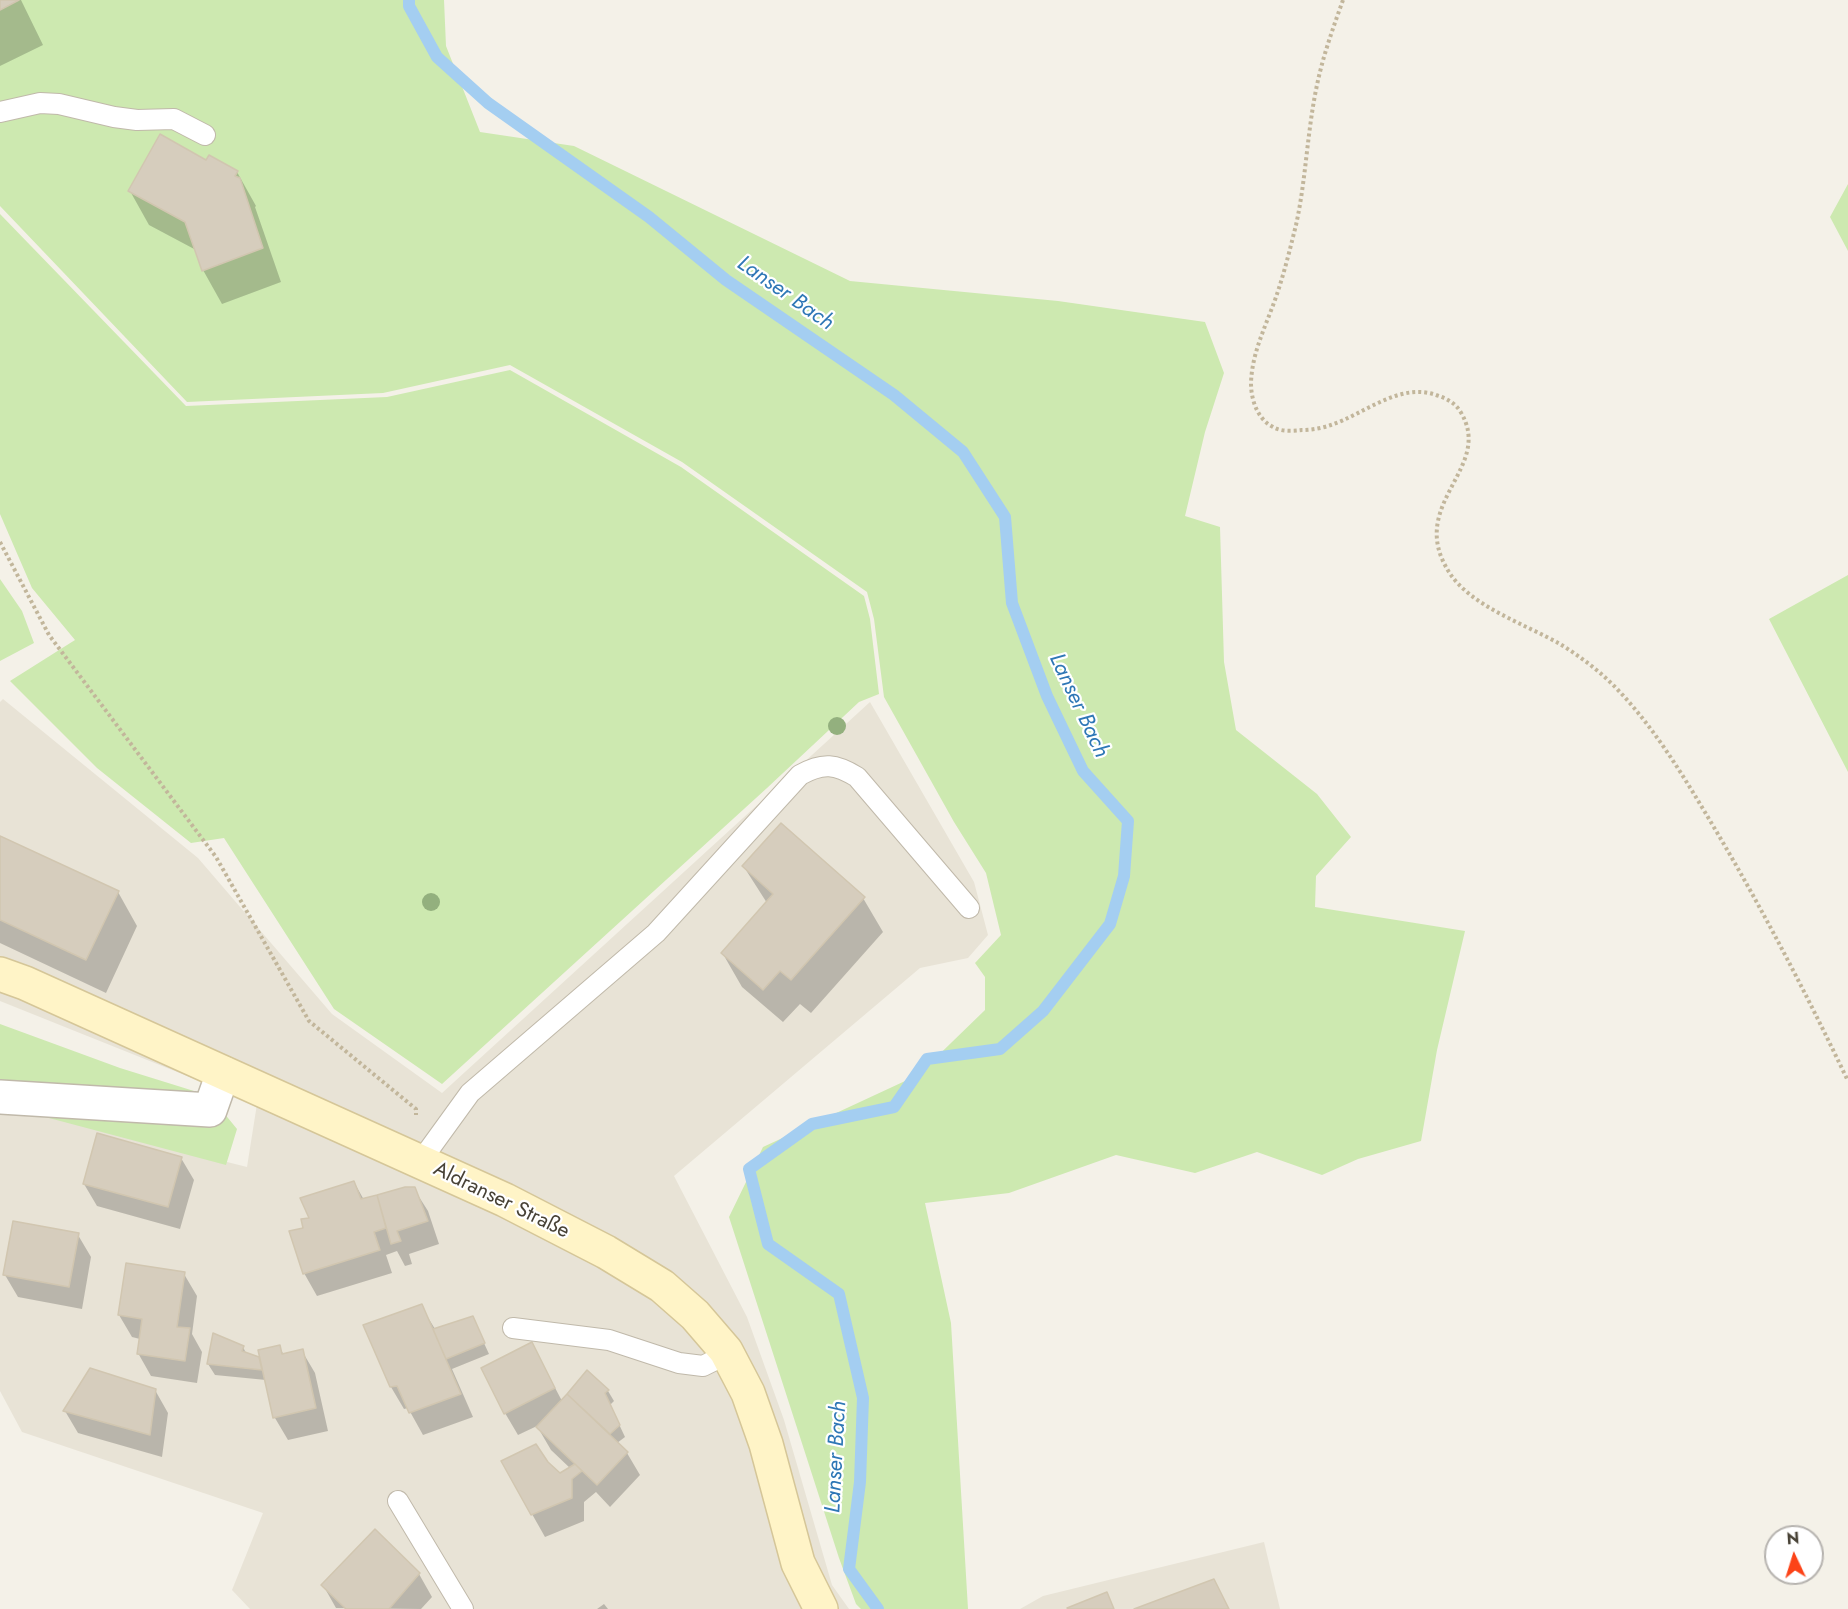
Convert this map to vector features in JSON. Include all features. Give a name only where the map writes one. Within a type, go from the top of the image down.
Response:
[{"type":"main road","name":"Aldranser Straße","points":[[0,974],[224,1072],[505,1200],[606,1252],[662,1286],[695,1315],[727,1354],[748,1393],[766,1444],[798,1563],[820,1609]]},
{"type":"street","points":[[0,1098],[210,1110],[224,1072]]},
{"type":"lane","points":[[0,112],[40,103],[59,104],[114,117],[137,120],[174,119],[205,135]]},
{"type":"lane","points":[[420,1162],[470,1093],[656,933],[800,775],[811,768],[825,765],[840,767],[858,777],[969,908]]},
{"type":"lane","points":[[513,1328],[609,1340],[679,1363],[703,1366],[727,1354]]},
{"type":"lane","points":[[398,1501],[463,1609]]},
{"type":"path","points":[[1343,0],[1317,87],[1296,226],[1276,298],[1260,338],[1253,366],[1251,387],[1254,406],[1261,417],[1273,428],[1289,431],[1329,426],[1392,398],[1413,392],[1430,392],[1458,407],[1464,418],[1468,450],[1440,510],[1436,524],[1438,550],[1444,564],[1460,585],[1474,597],[1560,644],[1584,660],[1616,688],[1651,728],[1676,762],[1775,934],[1848,1081]]},
{"type":"path","points":[[0,542],[49,635],[216,857],[309,1021],[416,1109],[420,1162]]},
{"type":"shaded area","points":[[3,699],[198,858],[332,1014],[442,1093],[870,702],[974,882],[988,935],[968,958],[920,968],[674,1176],[747,1317],[784,1420],[832,1585],[849,1609],[250,1609],[232,1590],[263,1513],[22,1432],[0,1391],[0,1105],[247,1167],[257,1104],[0,1001],[0,702]]},
{"type":"shaded area","points":[[1264,1542],[1280,1609],[1020,1609],[1043,1596]]},
{"type":"green space","points":[[11,0],[444,0],[446,46],[480,132],[574,146],[850,281],[1058,301],[1205,322],[1224,373],[1205,432],[1185,516],[1220,527],[1224,662],[1236,730],[1317,794],[1351,837],[1316,876],[1315,907],[1465,931],[1437,1050],[1421,1141],[1358,1159],[1322,1175],[1257,1152],[1195,1173],[1116,1155],[1009,1193],[925,1203],[951,1323],[968,1609],[861,1609],[856,1604],[839,1558],[729,1217],[763,1147],[918,1075],[985,1010],[985,977],[975,963],[1001,935],[986,873],[954,822],[884,697],[874,619],[867,592],[682,462],[510,365],[383,393],[187,402],[0,206],[0,8]]},
{"type":"green space","points":[[1848,184],[1848,251],[1830,217]]},
{"type":"green space","points":[[0,214],[186,406],[387,397],[510,370],[681,467],[864,596],[870,619],[879,694],[859,702],[442,1084],[334,1009],[224,838],[191,843],[97,768],[10,681],[75,640],[32,588],[0,514]]},
{"type":"green space","points":[[1848,575],[1848,772],[1769,619]]},
{"type":"green space","points":[[0,579],[22,611],[34,643],[0,661]]},
{"type":"green space","points":[[0,1024],[120,1068],[210,1096],[237,1129],[226,1165],[0,1105]]},
{"type":"building","points":[[0,0],[19,0],[0,10]]},
{"type":"building","points":[[160,134],[206,160],[209,155],[238,171],[235,176],[240,178],[263,248],[202,271],[185,222],[128,191]]},
{"type":"building","points":[[781,823],[865,897],[791,980],[780,971],[763,990],[721,953],[773,894],[742,866]]},
{"type":"building","points":[[0,836],[119,891],[86,960],[0,920]]},
{"type":"building","points":[[97,1133],[182,1157],[168,1207],[83,1184]]},
{"type":"building","points":[[354,1181],[361,1199],[377,1195],[386,1228],[374,1232],[380,1250],[303,1274],[289,1231],[303,1228],[301,1219],[309,1218],[300,1198]]},
{"type":"building","points":[[405,1187],[415,1187],[428,1221],[397,1231],[401,1241],[391,1244],[377,1195]]},
{"type":"building","points":[[13,1221],[79,1233],[69,1287],[3,1275]]},
{"type":"building","points":[[126,1263],[185,1272],[177,1327],[190,1328],[185,1361],[137,1354],[142,1319],[118,1315]]},
{"type":"building","points":[[422,1304],[461,1394],[409,1413],[397,1386],[390,1387],[363,1325]]},
{"type":"building","points":[[473,1316],[485,1343],[446,1359],[433,1329]]},
{"type":"building","points":[[213,1333],[244,1346],[242,1351],[259,1357],[262,1370],[207,1364]]},
{"type":"building","points":[[532,1342],[555,1388],[504,1414],[481,1368]]},
{"type":"building","points":[[280,1345],[282,1354],[303,1349],[316,1408],[273,1418],[258,1350]]},
{"type":"building","points":[[90,1368],[156,1389],[150,1435],[63,1411]]},
{"type":"building","points":[[587,1370],[609,1390],[605,1393],[620,1425],[610,1434],[567,1394]]},
{"type":"building","points":[[567,1394],[628,1452],[597,1485],[536,1427]]},
{"type":"building","points":[[536,1444],[548,1462],[560,1473],[575,1464],[582,1471],[572,1479],[572,1498],[531,1515],[501,1461]]},
{"type":"building","points":[[375,1529],[420,1573],[389,1609],[346,1609],[321,1585]]},
{"type":"building","points":[[1214,1579],[1229,1609],[1134,1609]]},
{"type":"building","points":[[1107,1592],[1114,1609],[1067,1608]]},
{"type":"waterway","name":"Lanser Bach","points":[[409,0],[409,6],[437,57],[488,103],[649,217],[726,280],[894,395],[963,452],[1005,517],[1012,603],[1047,696],[1083,771],[1128,821],[1124,876],[1110,924],[1043,1011],[1000,1049],[927,1059],[894,1107],[812,1124],[749,1169],[768,1244],[839,1294],[863,1398],[860,1482],[849,1569],[878,1609]]}]
